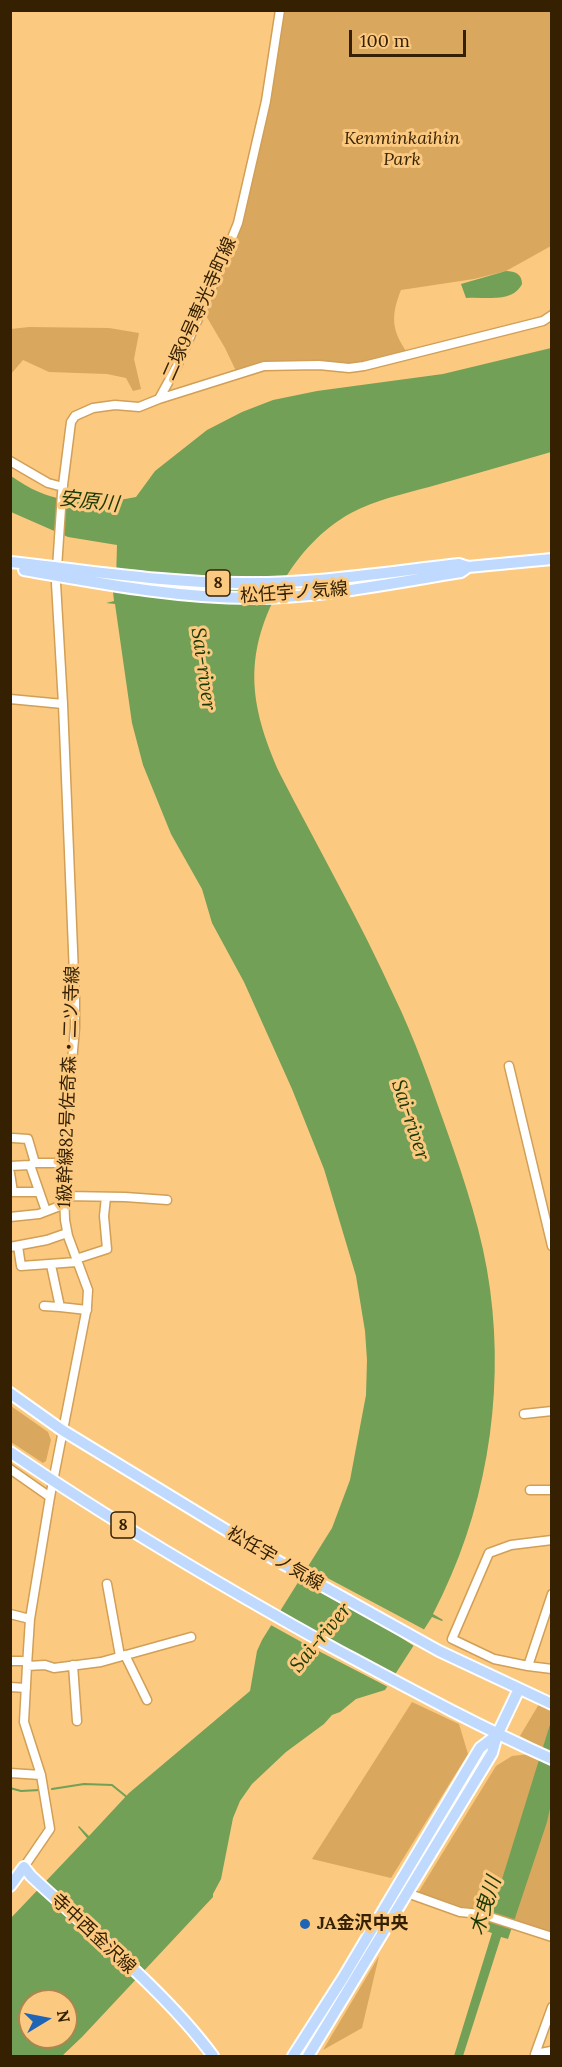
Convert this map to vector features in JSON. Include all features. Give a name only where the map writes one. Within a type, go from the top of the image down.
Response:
[{"type":"main road","name":"松任宇ノ気線","points":[[98,577],[240,583],[295,582],[459,564],[468,567],[552,559]]},
{"type":"main road","name":"松任宇ノ気線","points":[[10,562],[172,592],[237,597],[282,597],[332,591],[461,572],[468,567]]},
{"type":"main road","name":"松任宇ノ気線","points":[[10,567],[57,571]]},
{"type":"main road","name":"松任宇ノ気線","points":[[10,1394],[62,1430],[267,1556],[440,1651],[552,1704]]},
{"type":"main road","name":"8","points":[[10,1452],[238,1596],[416,1693],[497,1735],[552,1759]]},
{"type":"main road","points":[[308,2056],[492,1753],[497,1735],[519,1689]]},
{"type":"main road","points":[[294,2056],[480,1748],[497,1735]]},
{"type":"main road","points":[[10,1886],[28,1872]]},
{"type":"main road","name":"寺中西金沢線","points":[[28,1872],[155,1991],[213,2056]]},
{"type":"street","name":"二塚9号専光寺町線","points":[[57,571],[62,490],[71,422],[75,416],[93,408],[115,405],[139,407],[159,399],[182,356],[238,223],[266,101],[280,10]]},
{"type":"street","points":[[159,399],[264,366],[319,365],[349,368],[364,366],[543,321],[552,315]]},
{"type":"street","points":[[10,461],[62,490]]},
{"type":"street","name":"1級幹線82号佐奇森・二ツ寺線","points":[[28,1872],[50,1829],[41,1775],[24,1722],[30,1619],[62,1430],[87,1310],[88,1290],[67,1233],[63,1162],[75,1028],[75,999],[57,571]]},
{"type":"street","points":[[10,699],[63,704]]},
{"type":"street","points":[[509,1066],[552,1246]]},
{"type":"street","points":[[13,1138],[28,1139],[32,1164],[46,1211]]},
{"type":"street","points":[[10,1166],[63,1162]]},
{"type":"street","points":[[10,1173],[13,1192],[39,1192]]},
{"type":"street","points":[[67,1233],[14,1247],[21,1266],[51,1265],[77,1260],[107,1249],[104,1216],[106,1197]]},
{"type":"street","points":[[10,1217],[33,1215],[46,1211],[65,1200],[106,1197],[167,1200]]},
{"type":"street","points":[[51,1265],[60,1307]]},
{"type":"street","points":[[44,1306],[87,1310]]},
{"type":"street","points":[[524,1414],[552,1411]]},
{"type":"street","points":[[10,1469],[50,1497]]},
{"type":"street","points":[[530,1490],[552,1490]]},
{"type":"street","points":[[552,1540],[511,1545],[489,1553],[452,1639],[494,1659],[552,1669]]},
{"type":"street","points":[[107,1584],[123,1656],[147,1700]]},
{"type":"street","points":[[528,1666],[552,1594]]},
{"type":"street","points":[[10,1614],[30,1619]]},
{"type":"street","points":[[10,1661],[54,1668],[101,1662],[191,1637]]},
{"type":"street","points":[[73,1665],[77,1721]]},
{"type":"street","points":[[10,1687],[26,1688]]},
{"type":"street","points":[[10,1773],[41,1775]]},
{"type":"street","points":[[407,1893],[460,1912],[488,1916],[552,1937]]},
{"type":"street","points":[[551,2052],[535,2054],[552,2007]]},
{"type":"green space","name":"Kenminkaihin Park","points":[[284,11],[551,11],[551,246],[506,271],[474,279],[401,290],[395,307],[394,322],[398,337],[407,352],[356,365],[236,371],[205,314],[239,230],[268,107]]},
{"type":"green space","points":[[29,327],[109,328],[139,333],[134,359],[141,389],[133,391],[126,378],[107,374],[49,372],[23,360],[11,374],[11,329]]},
{"type":"green space","points":[[11,1406],[48,1432],[51,1440],[46,1461],[43,1463],[11,1442]]},
{"type":"green space","points":[[412,1702],[459,1724],[468,1754],[391,1878],[312,1859]]},
{"type":"green space","points":[[539,1704],[551,1710],[551,1721],[543,1748],[520,1736]]},
{"type":"green space","points":[[530,1754],[551,1763],[551,1933],[459,1908],[418,1893],[496,1766],[512,1756]]},
{"type":"green space","points":[[379,1956],[362,2028],[323,2050]]},
{"type":"water","points":[[506,271],[517,274],[522,281],[522,284],[512,294],[497,298],[466,298],[461,284]]},
{"type":"water","points":[[551,348],[551,452],[379,501],[340,519],[295,563],[282,584],[269,609],[261,633],[254,678],[256,701],[269,748],[280,774],[381,968],[409,1029],[467,1189],[487,1269],[494,1330],[495,1372],[487,1456],[466,1537],[433,1614],[443,1620],[432,1617],[385,1690],[356,1699],[340,1712],[332,1715],[324,1724],[286,1752],[252,1784],[240,1801],[233,1818],[221,1879],[213,1897],[78,2041],[78,1989],[18,1989],[18,2049],[69,2049],[62,2056],[11,2056],[10,1919],[87,1838],[79,1826],[89,1836],[129,1793],[250,1691],[257,1651],[262,1640],[332,1528],[350,1480],[366,1395],[367,1360],[356,1276],[324,1169],[292,1089],[244,982],[212,923],[202,889],[171,834],[143,765],[132,723],[115,604],[106,603],[114,601],[117,545],[68,537],[11,512],[11,476],[35,490],[62,499],[112,501],[136,497],[155,471],[207,430],[242,412],[273,400],[317,391],[443,374]]},
{"type":"water","points":[[551,1721],[551,1804],[547,1822],[508,1939],[501,1937],[463,2056],[454,2056],[492,1933],[486,1931]]},
{"type":"pier","points":[[305,1566],[427,1631],[417,1648],[297,1579]]},
{"type":"pier","points":[[277,1611],[398,1676],[390,1688],[305,1644],[269,1624]]},
{"type":"waterway","points":[[52,1789],[84,1784],[112,1785],[128,1798]]},
{"type":"waterway","points":[[10,1788],[21,1791],[40,1790]]},
{"type":"place","name":"JA金沢中央","points":[[305,1924]]},
{"type":"water label","name":"安原川","points":[[89,502]]},
{"type":"water label","name":"Sai-river","points":[[203,669]]},
{"type":"water label","name":"Sai-river","points":[[410,1120]]},
{"type":"water label","name":"Sai-river","points":[[321,1638]]},
{"type":"water label","name":"木曳川","points":[[486,1906]]}]
